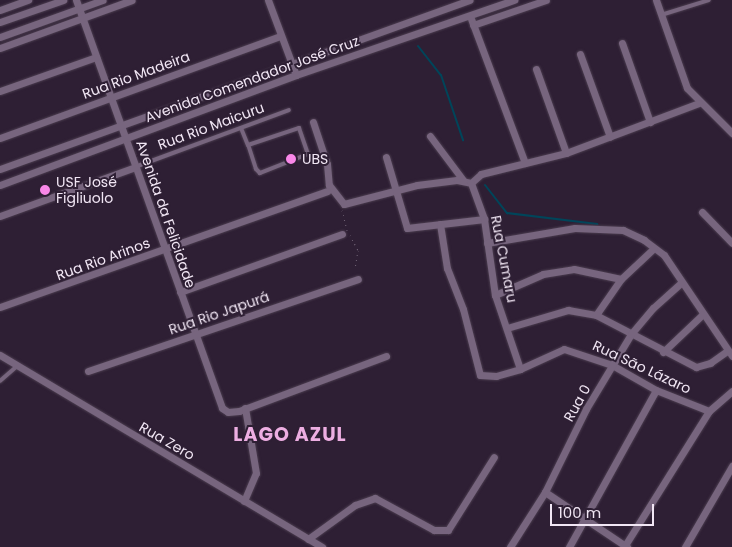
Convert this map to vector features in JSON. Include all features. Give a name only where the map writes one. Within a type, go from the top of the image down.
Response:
[{"type":"street","points":[[0,10],[28,0]]},
{"type":"street","points":[[0,22],[63,0]]},
{"type":"street","name":"Avenida da Felicidade","points":[[76,0],[222,408],[233,412],[245,408]]},
{"type":"street","points":[[0,37],[103,0]]},
{"type":"street","points":[[0,48],[132,0]]},
{"type":"street","points":[[268,0],[296,75]]},
{"type":"street","name":"Avenida Comendador José Cruz","points":[[0,169],[291,62],[467,0]]},
{"type":"street","name":"Avenida Comendador José Cruz","points":[[0,184],[296,75],[514,0]]},
{"type":"street","points":[[474,25],[546,0]]},
{"type":"street","points":[[656,0],[687,88],[699,103],[732,133]]},
{"type":"street","points":[[470,16],[525,163]]},
{"type":"street","name":"Rua Rio Madeira","points":[[0,138],[281,36]]},
{"type":"street","points":[[622,43],[650,122]]},
{"type":"street","points":[[580,54],[610,137]]},
{"type":"street","points":[[0,91],[96,57]]},
{"type":"street","points":[[536,69],[566,153]]},
{"type":"street","points":[[313,122],[327,164],[329,185],[344,204],[396,189],[463,180],[471,183],[481,174],[566,153],[699,103]]},
{"type":"street","points":[[430,136],[463,180]]},
{"type":"street","points":[[386,157],[407,228],[484,220]]},
{"type":"street","name":"Rua Rio Maicuru","points":[[0,216],[135,167]]},
{"type":"street","name":"Rua Cumaru","points":[[471,183],[484,220],[495,294],[520,369]]},
{"type":"street","name":"Rua Rio Arinos","points":[[0,307],[327,191]]},
{"type":"street","points":[[702,212],[732,243]]},
{"type":"street","name":"Rua São Lázaro","points":[[440,224],[447,268],[463,309],[480,375],[496,376],[520,369],[564,349],[612,365],[656,390],[710,411]]},
{"type":"street","points":[[487,243],[575,228],[623,230],[664,255],[729,353],[710,363],[696,367],[663,352],[596,315],[559,311],[507,328]]},
{"type":"street","points":[[180,292],[342,234]]},
{"type":"street","points":[[596,315],[621,279],[654,248]]},
{"type":"street","points":[[495,294],[543,274],[574,268],[621,279]]},
{"type":"street","name":"Rua Rio Japurá","points":[[88,371],[358,279]]},
{"type":"street","name":"Rua 0","points":[[510,547],[545,492],[612,365],[631,334],[653,308],[681,283]]},
{"type":"street","points":[[663,352],[702,315]]},
{"type":"street","name":"Rua Zero","points":[[0,355],[322,547]]},
{"type":"street","points":[[244,501],[256,473],[245,408],[386,356]]},
{"type":"street","points":[[569,547],[656,390]]},
{"type":"street","points":[[545,492],[586,517],[625,547],[710,411],[732,391]]},
{"type":"street","points":[[308,539],[350,507],[368,499],[385,501],[434,530],[448,530],[494,457]]},
{"type":"street","points":[[685,547],[732,466]]},
{"type":"lane","points":[[661,14],[709,0]]},
{"type":"lane","name":"Rua Rio Maicuru","points":[[135,167],[289,110]]},
{"type":"lane","points":[[240,128],[256,169],[260,173],[308,154],[301,130],[297,128],[248,145]]},
{"type":"lane","points":[[0,381],[17,366]]},
{"type":"path","points":[[344,204],[342,210],[347,232],[358,250],[354,268]]},
{"type":"waterway","points":[[418,46],[441,75],[463,140]]},
{"type":"waterway","points":[[485,185],[507,213],[597,224]]},
{"type":"place","name":"UBS","points":[[291,159]]},
{"type":"place","name":"USF José Figliuolo","points":[[45,190]]},
{"type":"district","name":"LAGO AZUL","points":[[290,435]]}]
